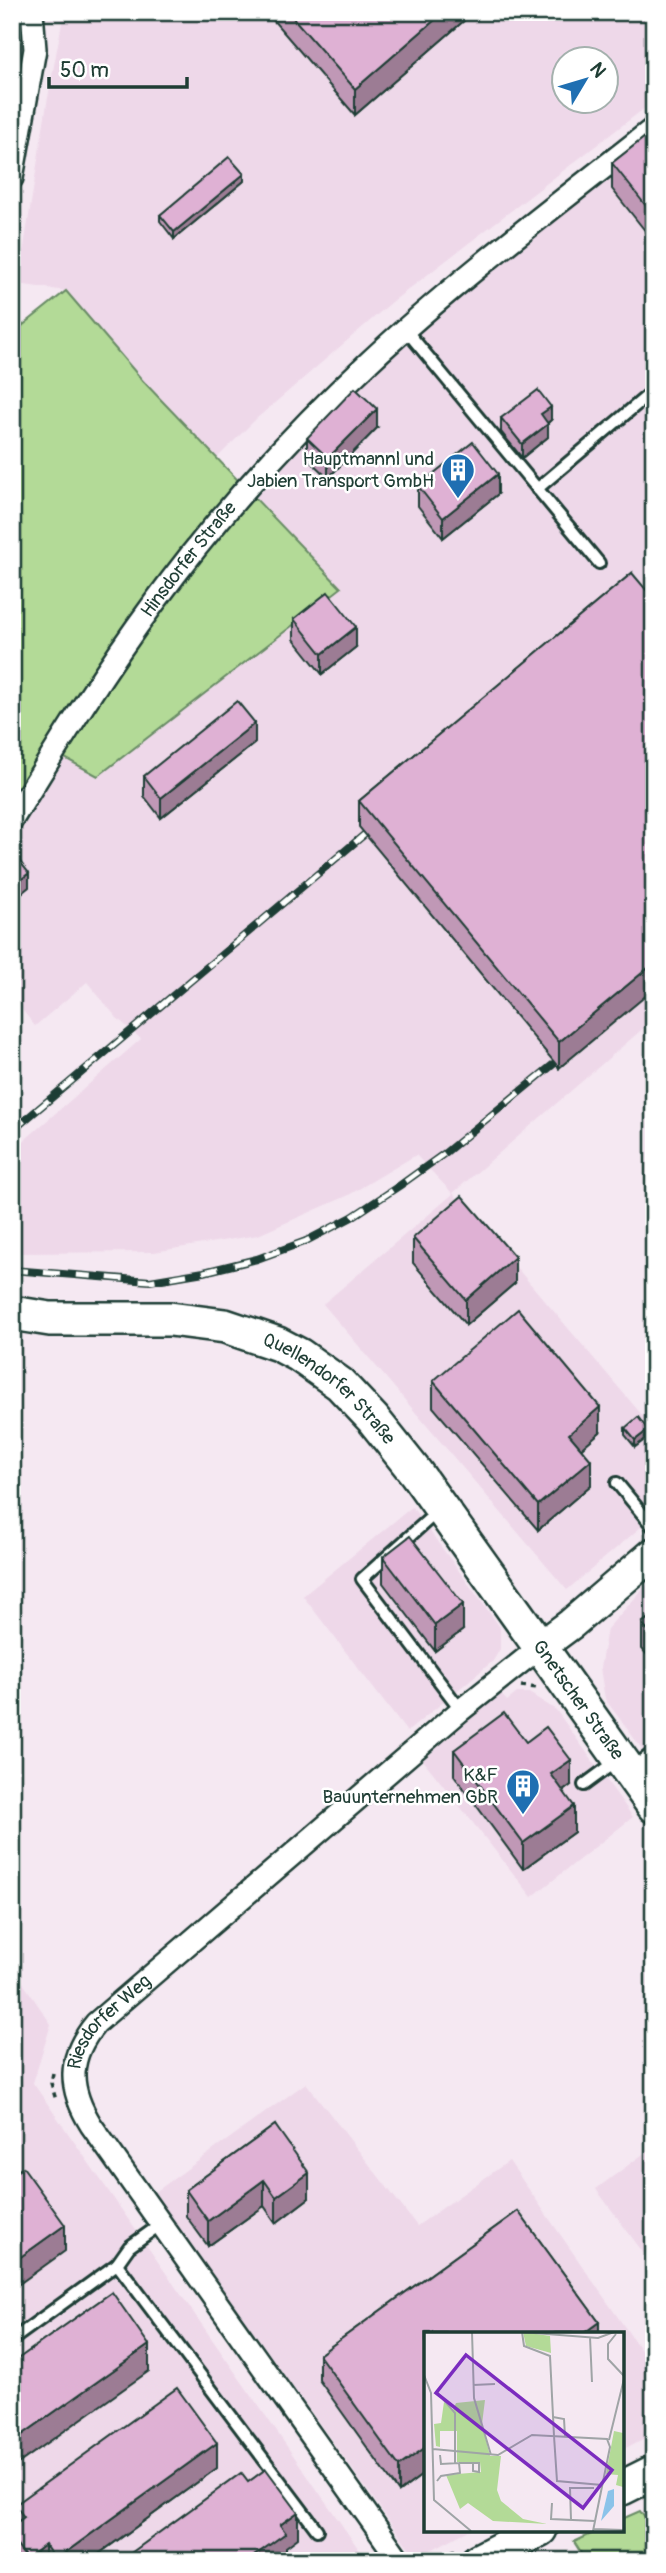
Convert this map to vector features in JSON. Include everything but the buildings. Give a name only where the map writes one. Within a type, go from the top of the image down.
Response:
[{"type":"main road","name":"Quellendorfer Straße","points":[[12,1313],[34,1318],[69,1320],[198,1321],[225,1326],[278,1344],[320,1369],[357,1401],[388,1436],[540,1647]]},
{"type":"main road","name":"Gnetscher Straße","points":[[654,1553],[540,1647],[634,1761],[654,1806]]},
{"type":"main road","points":[[624,2487],[654,2472]]},
{"type":"main road","points":[[478,2561],[536,2531]]},
{"type":"street","points":[[13,172],[35,50],[32,12]]},
{"type":"street","name":"Hinsdorfer Straße","points":[[12,820],[125,643],[192,554],[281,451],[338,392],[462,279],[654,128]]},
{"type":"street","name":"Riesdorfer Weg","points":[[400,2561],[81,2110],[75,2089],[74,2070],[86,2035],[115,2007],[461,1710],[540,1647]]},
{"type":"lane","points":[[405,329],[599,564]]},
{"type":"lane","points":[[537,489],[654,390]]},
{"type":"lane","points":[[617,1483],[654,1528]]},
{"type":"lane","points":[[441,1508],[362,1579],[461,1710]]},
{"type":"lane","points":[[584,1785],[634,1761]]},
{"type":"lane","points":[[12,2340],[117,2264],[129,2247],[161,2224]]},
{"type":"lane","points":[[117,2264],[317,2529]]},
{"type":"path","points":[[53,2072],[51,2083],[58,2106]]},
{"type":"shaded area","points":[[12,12],[42,12],[12,127]]},
{"type":"shaded area","points":[[64,12],[654,12],[654,101],[392,302],[256,419],[217,458],[143,381],[66,291],[18,284]]},
{"type":"shaded area","points":[[654,131],[654,1019],[453,1193],[654,1429],[654,1516],[567,1590],[323,1304],[453,1194],[416,1155],[347,1196],[258,1235],[154,1252],[12,1253],[12,1151],[141,1039],[117,1018],[87,982],[35,1026],[12,997],[12,844],[63,757],[341,589],[256,497],[372,371]]},
{"type":"shaded area","points":[[412,1507],[500,1627],[500,1649],[493,1661],[407,1732],[303,1596]]},
{"type":"shaded area","points":[[654,1577],[654,1765],[605,1699],[600,1668],[607,1629]]},
{"type":"shaded area","points":[[500,1693],[507,1701],[517,1693],[529,1693],[556,1710],[633,1817],[532,1897],[423,1760]]},
{"type":"shaded area","points":[[12,1967],[51,2024],[33,2083],[367,2561],[12,2561]]},
{"type":"shaded area","points":[[306,2083],[417,2226],[509,2161],[654,2369],[654,2433],[624,2449],[624,2332],[424,2332],[424,2531],[467,2531],[416,2558],[154,2193]]},
{"type":"shaded area","points":[[654,2146],[654,2267],[596,2189]]},
{"type":"green space","points":[[66,291],[143,381],[341,588],[98,776],[63,757],[12,806],[12,334]]},
{"type":"green space","points":[[640,2511],[654,2531],[654,2561],[586,2561],[574,2542],[598,2531],[624,2531],[624,2518]]},
{"type":"railway","points":[[12,1131],[365,834]]},
{"type":"railway","points":[[12,1270],[150,1281],[257,1259],[306,1241],[352,1217],[399,1186],[445,1153],[555,1063]]},
{"type":"place","name":"Hauptmannl und Jabien Transport GmbH","points":[[458,500]]},
{"type":"place","name":"K&F Bauunternehmen GbR","points":[[523,1816]]}]
